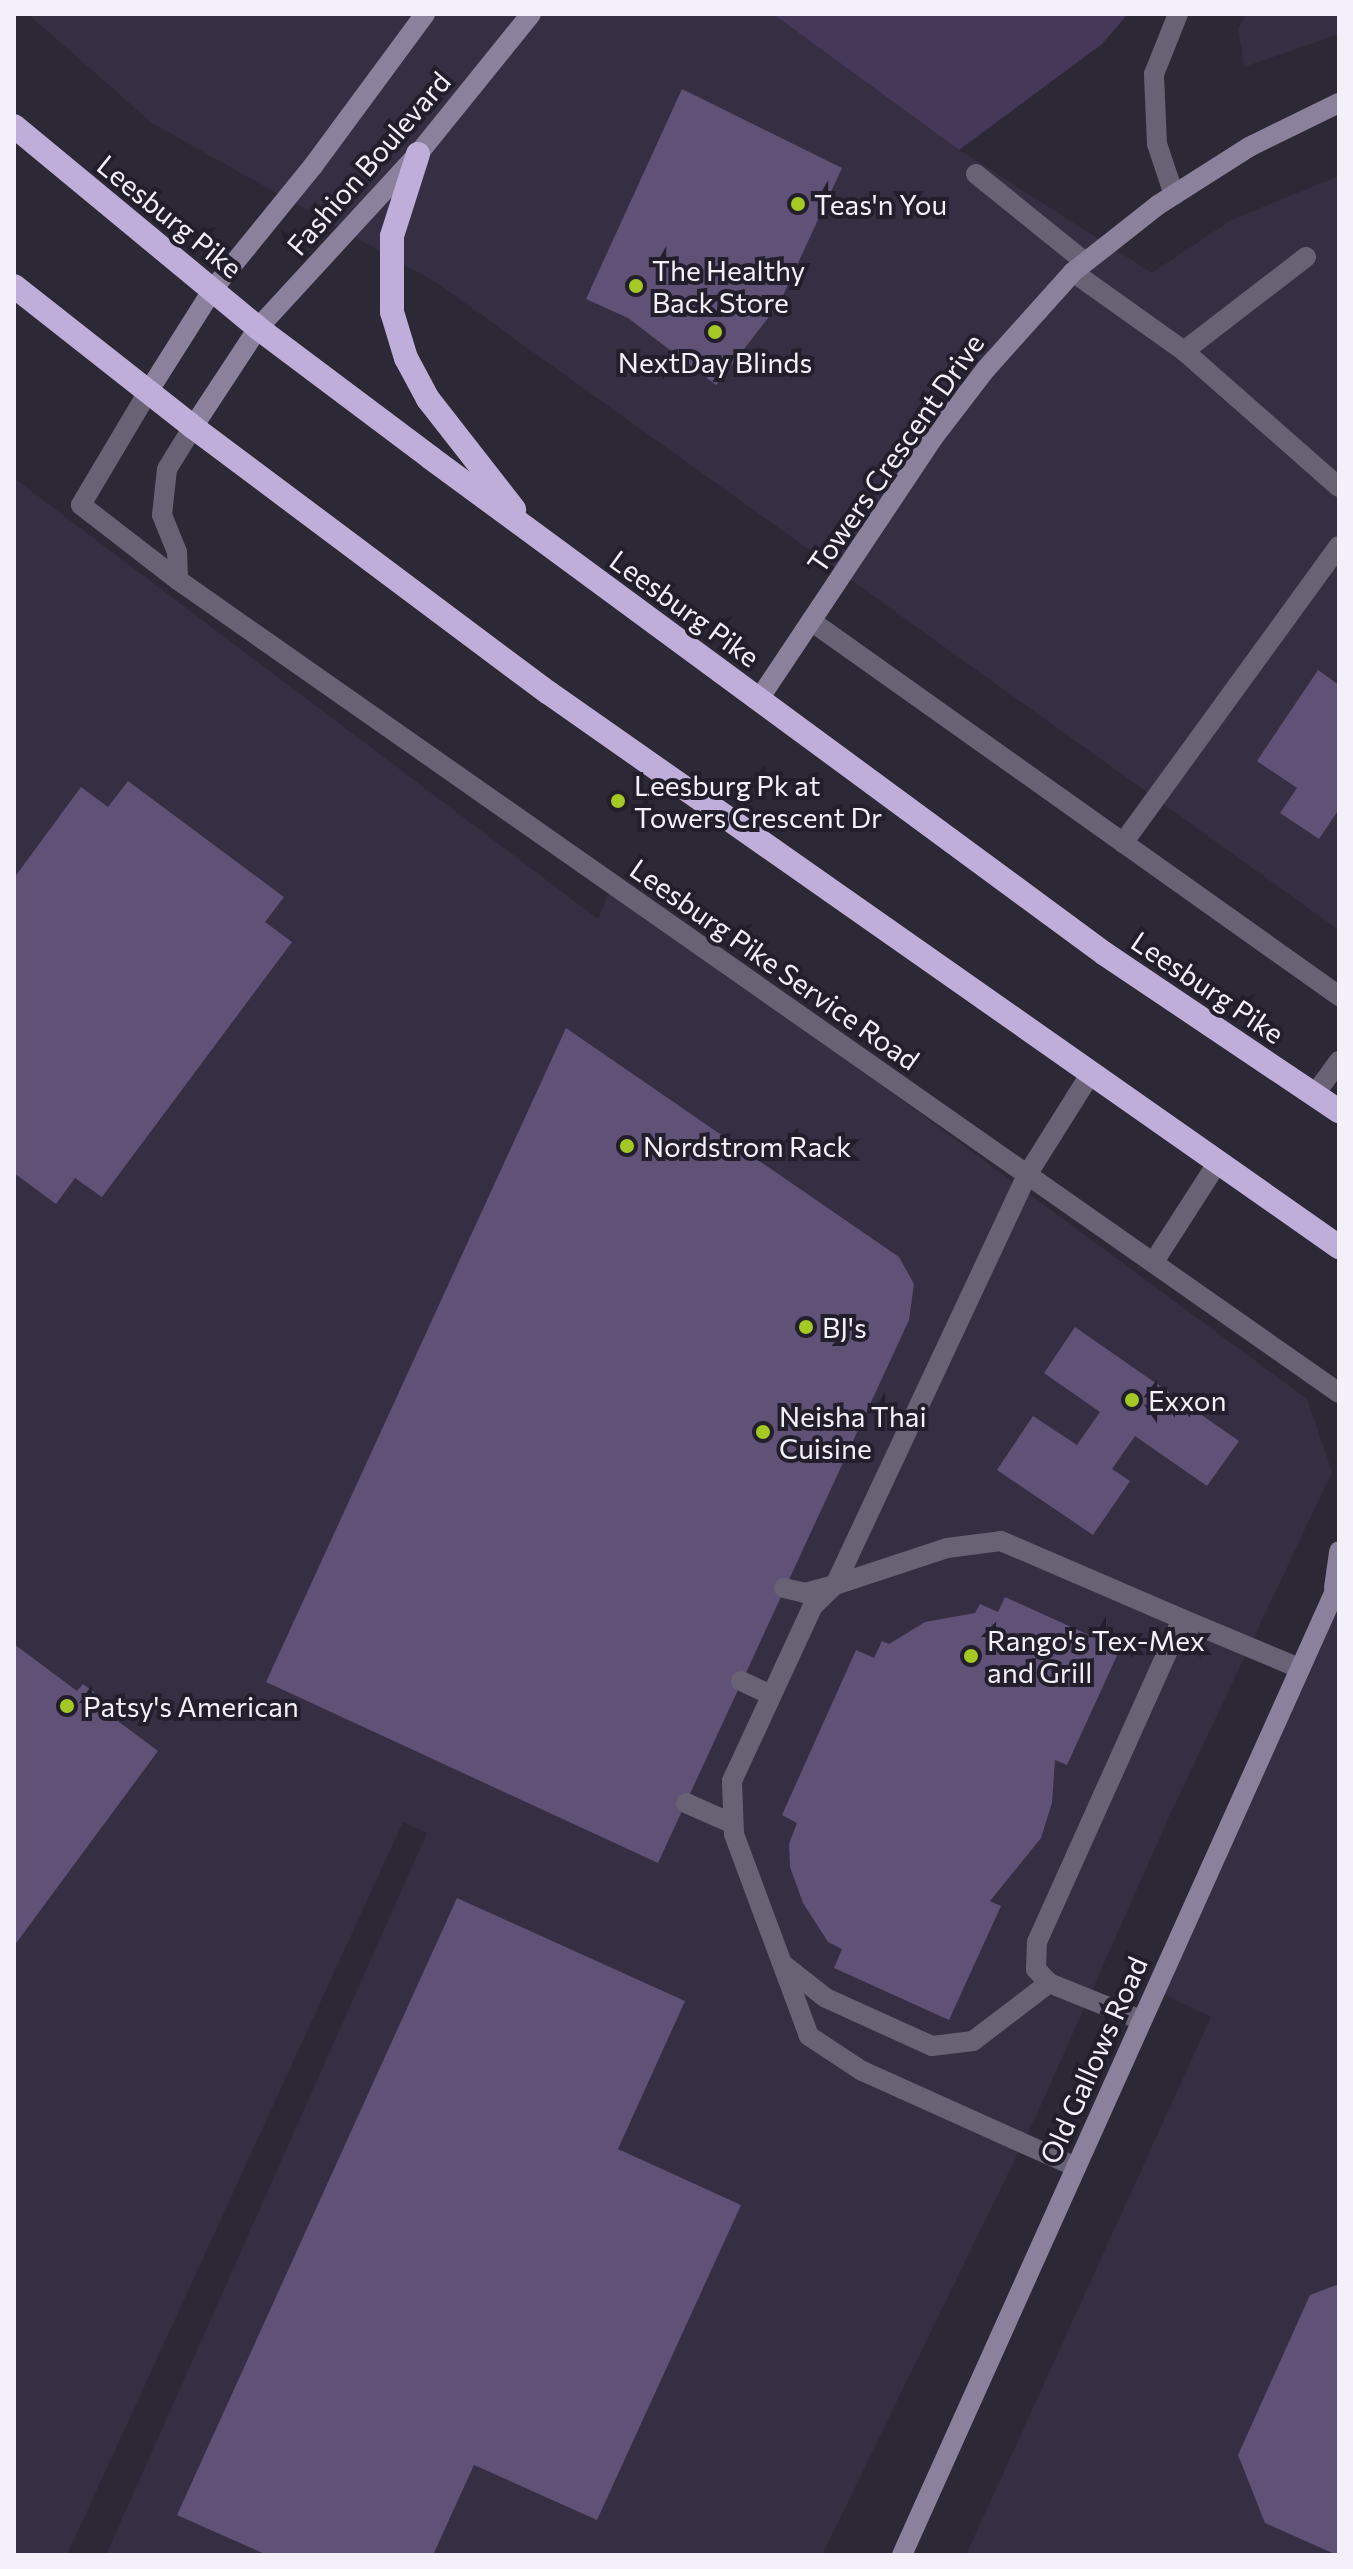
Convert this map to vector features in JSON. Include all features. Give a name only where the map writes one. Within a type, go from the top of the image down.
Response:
[{"type":"highway","name":"Leesburg Pike","points":[[14,126],[258,328],[533,533],[1105,954],[1339,1111]]},
{"type":"highway","points":[[418,154],[400,200],[389,274],[392,312],[406,358],[428,399],[533,533]]},
{"type":"highway","points":[[14,286],[193,427],[562,702],[1339,1247]]},
{"type":"street","name":"Fashion Boulevard","points":[[148,392],[213,289],[313,166],[425,14]]},
{"type":"street","name":"Fashion Boulevard","points":[[193,427],[258,328],[418,154],[531,14]]},
{"type":"street","points":[[1174,195],[1157,144],[1154,74],[1178,14]]},
{"type":"street","name":"Towers Crescent Drive","points":[[759,699],[933,438],[986,369],[1079,267],[1174,195],[1249,147],[1339,103]]},
{"type":"street","points":[[976,174],[1079,267],[1184,351],[1339,487]]},
{"type":"street","points":[[1184,351],[1306,257]]},
{"type":"street","name":"Leesburg Pike Service Road","points":[[148,392],[81,505],[178,580],[1027,1175],[1155,1260],[1339,1393]]},
{"type":"street","points":[[178,580],[177,552],[162,515],[167,469],[193,427]]},
{"type":"street","points":[[1123,843],[1339,546]]},
{"type":"street","points":[[811,621],[1339,996]]},
{"type":"street","points":[[1315,1094],[1339,1061]]},
{"type":"street","points":[[1076,2167],[824,2049],[804,2028],[731,1823],[732,1781],[813,1606],[835,1585],[1027,1175],[1091,1073]]},
{"type":"street","points":[[1155,1260],[1218,1162]]},
{"type":"street","points":[[784,1588],[805,1593],[947,1548],[1001,1541],[1299,1668]]},
{"type":"street","name":"Old Gallows Road","points":[[902,2555],[1337,1587],[1339,1551]]},
{"type":"street","points":[[1141,2020],[1049,1983],[1036,1969],[1037,1942],[1182,1619]]},
{"type":"street","points":[[741,1681],[771,1695]]},
{"type":"street","points":[[686,1803],[731,1823]]},
{"type":"street","points":[[781,1963],[826,1998],[869,2020],[918,2042],[946,2047],[973,2041],[1049,1983]]},
{"type":"shaded area","points":[[28,14],[773,14],[959,150],[1152,273],[1231,220],[1339,176],[1339,930],[437,283],[152,123]]},
{"type":"shaded area","points":[[773,14],[1128,14],[1102,44],[959,150]]},
{"type":"shaded area","points":[[1247,14],[1339,14],[1339,34],[1244,67],[1238,28]]},
{"type":"shaded area","points":[[14,478],[598,919],[612,886],[1307,1399],[1332,1472],[1168,1819],[1037,2114],[822,2555],[106,2555],[427,1833],[403,1822],[67,2555],[14,2555]]},
{"type":"shaded area","points":[[1339,1581],[1339,2555],[966,2555],[1211,2017],[1154,1990]]},
{"type":"building","points":[[682,89],[842,168],[779,304],[716,385],[628,318],[586,299]]},
{"type":"building","points":[[1318,670],[1339,685],[1339,809],[1319,839],[1280,813],[1297,788],[1257,761]]},
{"type":"building","points":[[128,781],[284,897],[265,922],[292,942],[102,1197],[75,1178],[56,1204],[14,1173],[14,878],[81,787],[108,807]]},
{"type":"building","points":[[566,1028],[899,1257],[914,1284],[909,1320],[658,1863],[266,1682]]},
{"type":"building","points":[[1075,1327],[1239,1441],[1207,1486],[1135,1436],[1112,1469],[1130,1481],[1093,1535],[997,1470],[1033,1416],[1077,1445],[1100,1412],[1044,1373]]},
{"type":"building","points":[[1005,1597],[1120,1649],[1067,1765],[1055,1760],[1052,1803],[1041,1838],[990,1901],[1001,1906],[949,2020],[834,1968],[842,1949],[828,1942],[803,1903],[790,1867],[789,1844],[797,1823],[782,1815],[856,1650],[874,1658],[882,1641],[889,1644],[925,1622],[975,1613],[980,1604],[998,1612]]},
{"type":"building","points":[[14,1644],[77,1691],[83,1684],[104,1700],[99,1707],[158,1751],[14,1946]]},
{"type":"building","points":[[457,1898],[685,2001],[618,2149],[741,2205],[597,2520],[474,2465],[433,2555],[267,2555],[177,2515]]},
{"type":"building","points":[[1339,2284],[1337,2555],[1265,2523],[1238,2455],[1310,2295]]},
{"type":"place","name":"Teas'n You","points":[[798,204]]},
{"type":"place","name":"The Healthy Back Store","points":[[636,286]]},
{"type":"place","name":"NextDay Blinds","points":[[715,332]]},
{"type":"place","name":"Leesburg Pk at Towers Crescent Dr","points":[[618,801]]},
{"type":"place","name":"Nordstrom Rack","points":[[627,1146]]},
{"type":"place","name":"BJ's","points":[[806,1327]]},
{"type":"place","name":"Exxon","points":[[1132,1400]]},
{"type":"place","name":"Neisha Thai Cuisine","points":[[763,1432]]},
{"type":"place","name":"Rango's Tex-Mex and Grill","points":[[971,1656]]},
{"type":"place","name":"Patsy's American","points":[[67,1706]]}]
